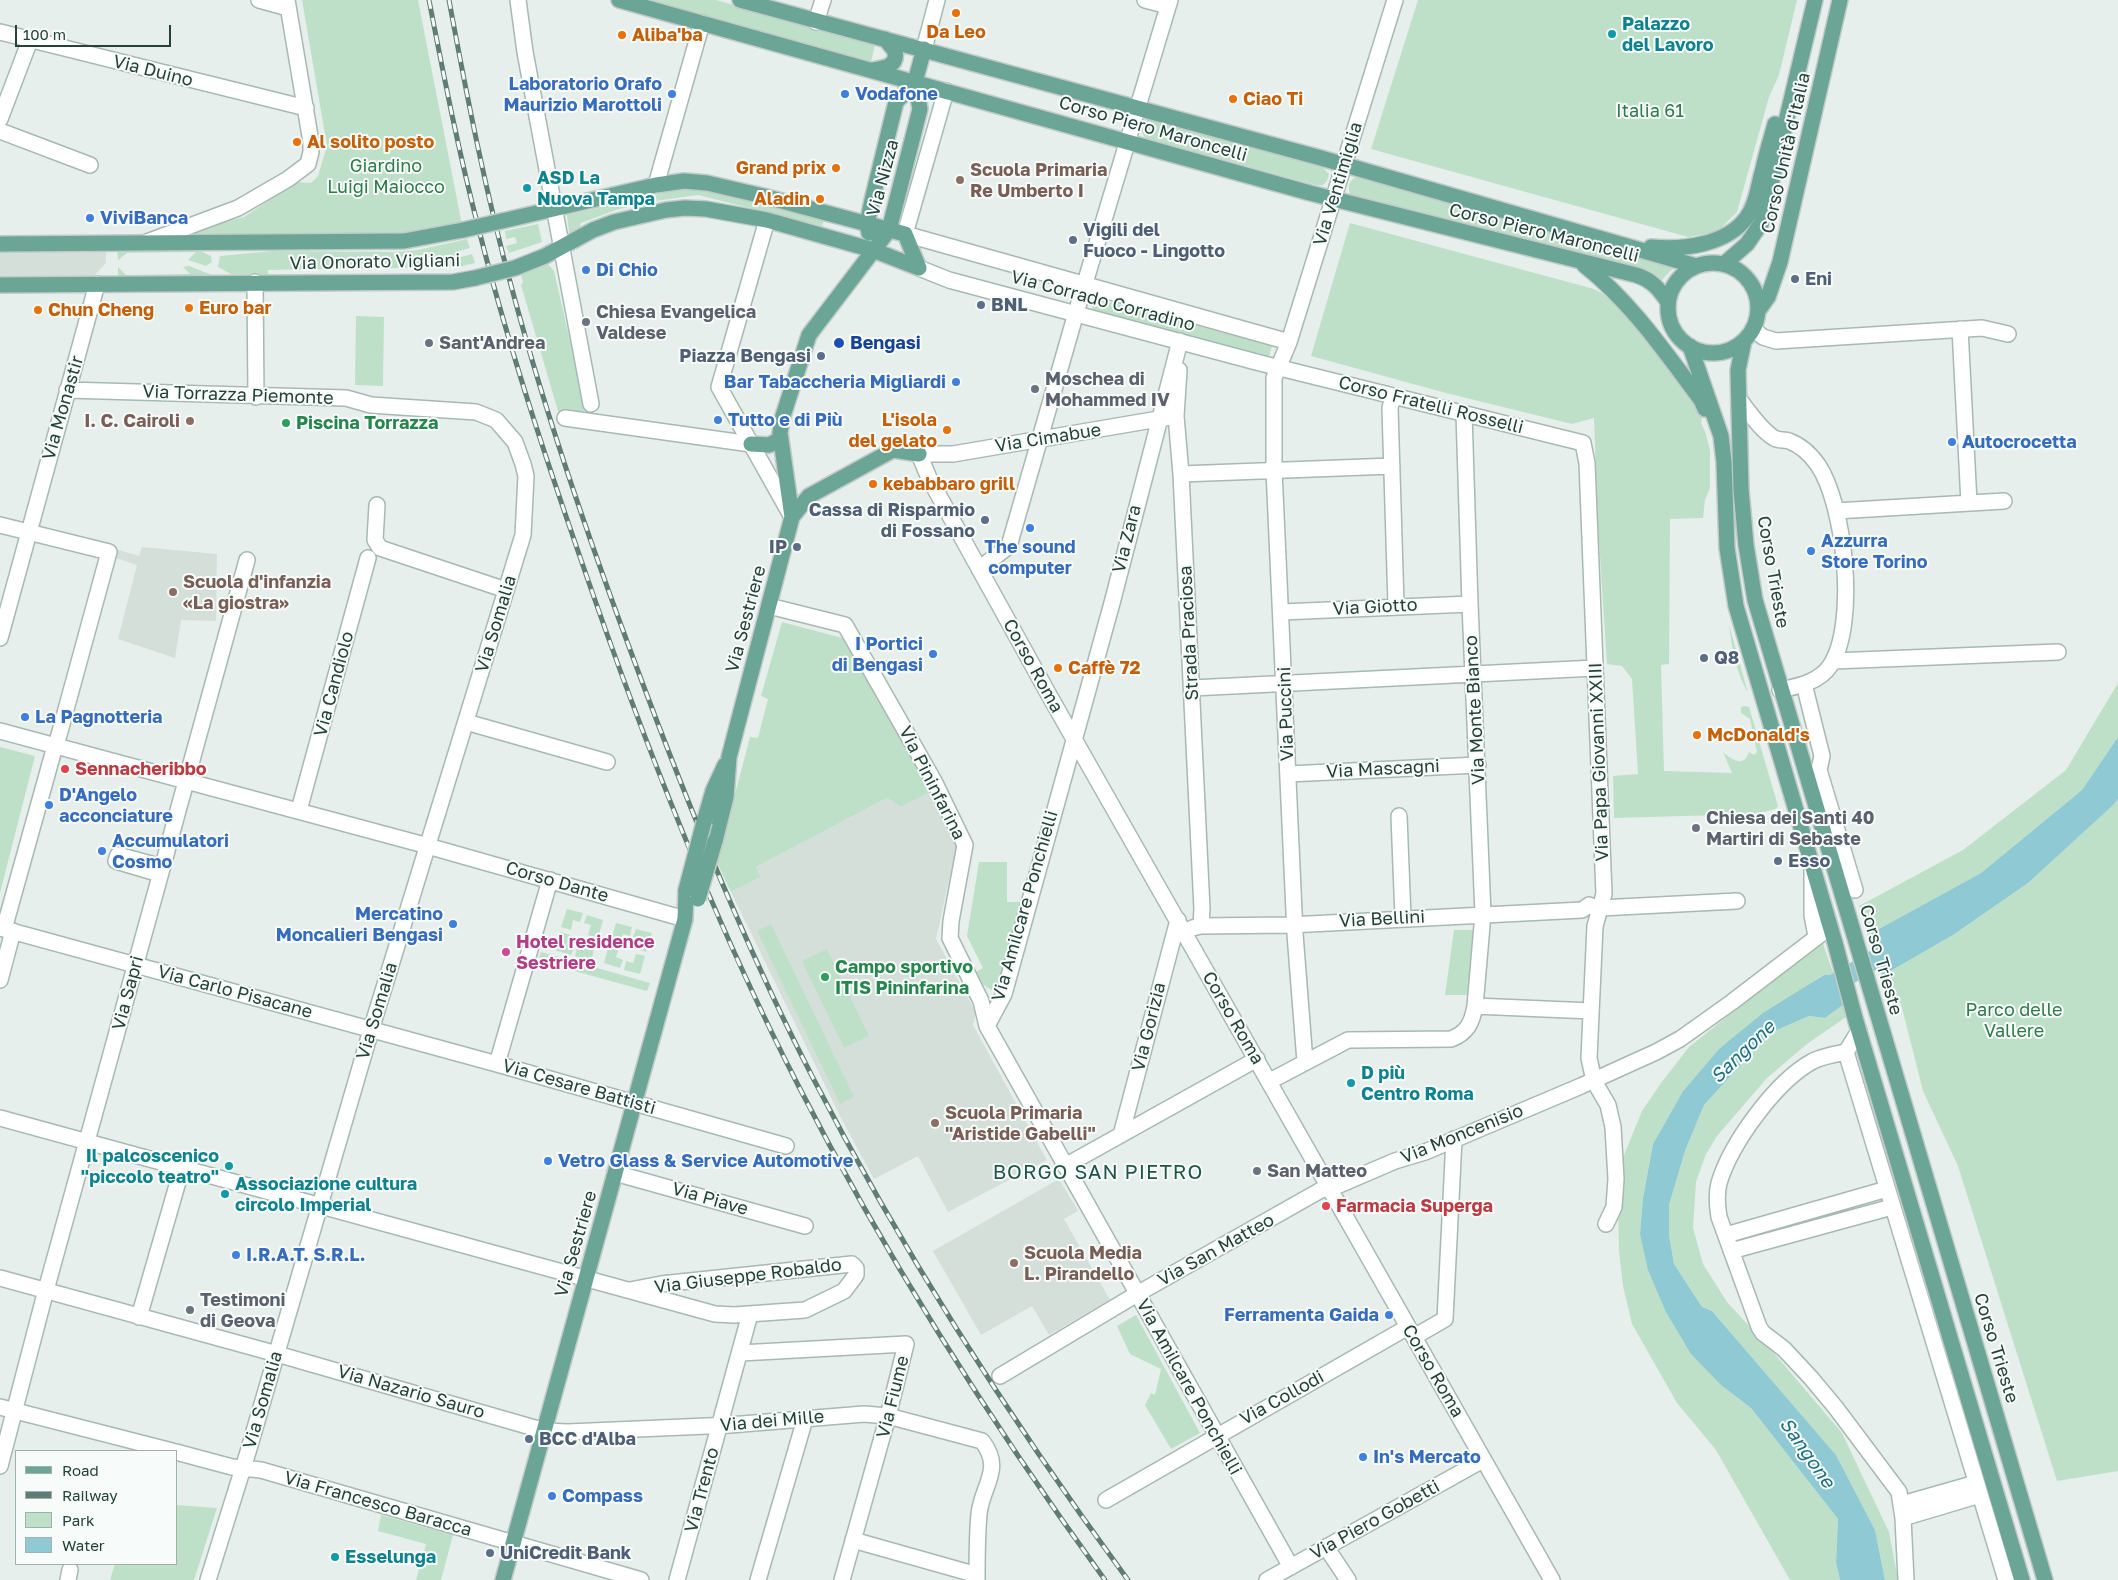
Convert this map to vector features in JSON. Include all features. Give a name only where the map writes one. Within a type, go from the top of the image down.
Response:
[{"type":"main road","name":"Corso Piero Maroncelli","points":[[619,0],[1333,199],[1647,278],[1659,289],[1668,302]]},
{"type":"main road","name":"Corso Piero Maroncelli","points":[[740,0],[1344,164],[1696,266]]},
{"type":"main road","name":"Corso Unità d'Italia","points":[[1724,264],[1747,244],[1762,222],[1815,0]]},
{"type":"main road","name":"Corso Unità d'Italia","points":[[1758,311],[1768,298],[1780,262],[1840,0]]},
{"type":"main road","points":[[872,70],[885,68],[892,65],[895,61],[895,51],[885,39]]},
{"type":"main road","name":"Via Nizza","points":[[873,250],[867,224],[896,102],[914,82],[924,49]]},
{"type":"main road","name":"Via Nizza","points":[[873,250],[889,230],[920,110],[914,82]]},
{"type":"main road","points":[[1625,244],[1661,248],[1687,247],[1714,241],[1732,232],[1747,218],[1754,204],[1778,114],[1792,94]]},
{"type":"main road","name":"Via Onorato Vigliani","points":[[0,244],[404,241],[463,230],[656,185],[684,182],[707,183],[867,224]]},
{"type":"main road","name":"Via Onorato Vigliani","points":[[0,285],[453,282],[515,268],[614,222],[666,210],[685,208],[706,210],[767,220]]},
{"type":"main road","points":[[767,220],[873,250],[919,268]]},
{"type":"main road","name":"Via Corrado Corradino","points":[[867,224],[904,234]]},
{"type":"main road","points":[[894,258],[904,234]]},
{"type":"main road","points":[[904,234],[919,268]]},
{"type":"main road","points":[[792,517],[781,439],[782,419],[809,335],[873,250]]},
{"type":"main road","points":[[1580,262],[1615,290],[1630,308],[1701,400],[1721,436]]},
{"type":"main road","points":[[1708,263],[1724,264],[1735,268],[1749,280],[1757,298],[1758,311],[1749,335],[1736,347],[1717,352],[1708,352],[1690,346],[1677,335],[1668,315],[1668,302],[1673,287],[1682,275],[1696,266],[1708,263]]},
{"type":"main road","name":"Corso Trieste","points":[[1749,335],[1738,370],[1738,399],[1741,490],[1746,545],[1755,600],[1780,690],[2046,1580]]},
{"type":"main road","points":[[1690,346],[1721,436],[1724,462],[1727,548],[1736,606],[1835,943],[1857,1025],[2022,1580]]},
{"type":"main road","points":[[751,444],[769,445],[781,439]]},
{"type":"main road","name":"Via Sestriere","points":[[692,895],[704,822],[713,791],[729,757],[792,517],[809,496],[893,450],[919,454]]},
{"type":"main road","name":"Via Sestriere","points":[[503,1580],[685,919],[692,895],[715,841],[726,797],[729,757]]},
{"type":"street","points":[[147,242],[238,208],[288,179],[308,164],[311,142],[288,4],[259,0]]},
{"type":"street","points":[[518,0],[524,52],[591,404]]},
{"type":"street","points":[[816,22],[822,0]]},
{"type":"street","name":"Via Nizza","points":[[924,49],[937,0]]},
{"type":"street","points":[[979,569],[1009,546],[1126,140],[1169,3],[1145,0]]},
{"type":"street","name":"Via Ventimiglia","points":[[1280,367],[1395,0]]},
{"type":"street","points":[[656,185],[702,23]]},
{"type":"street","name":"Via Duino","points":[[0,32],[306,108]]},
{"type":"street","points":[[0,119],[30,40]]},
{"type":"street","name":"Via Nizza","points":[[904,234],[946,91]]},
{"type":"street","points":[[0,131],[90,165]]},
{"type":"street","points":[[767,220],[719,387],[792,517]]},
{"type":"street","name":"Via Corrado Corradino","points":[[904,234],[1289,342]]},
{"type":"street","name":"Via Corrado Corradino","points":[[919,268],[949,280],[1280,367]]},
{"type":"street","points":[[255,282],[256,397]]},
{"type":"street","name":"Via Monastir","points":[[0,638],[97,284]]},
{"type":"street","points":[[1749,335],[1776,341],[1982,328],[2008,334]]},
{"type":"street","points":[[1960,330],[1969,503]]},
{"type":"street","name":"Strada Praciosa","points":[[1180,341],[1176,416],[1181,474],[1192,688],[1202,909],[1201,926]]},
{"type":"street","name":"Via Zara","points":[[1074,737],[1112,603],[1158,419],[1180,341]]},
{"type":"street","name":"Corso Fratelli Rosselli","points":[[1280,367],[1583,443]]},
{"type":"street","name":"Via Puccini","points":[[1280,367],[1274,378],[1274,470],[1295,924],[1306,1062]]},
{"type":"street","name":"Via Torrazza Piemonte","points":[[67,390],[256,397],[346,398],[371,405],[476,412],[496,420],[515,442]]},
{"type":"street","points":[[1393,396],[1390,408],[1396,605]]},
{"type":"street","points":[[1738,399],[1764,429],[1776,439],[1789,441],[1810,454],[1819,466],[1836,511],[1844,562],[1846,612],[1839,650],[1833,661],[1818,677],[1804,684],[1780,690]]},
{"type":"street","name":"Via Monte Bianco","points":[[1270,1081],[1348,1040],[1450,1039],[1464,1032],[1472,1020],[1476,1006],[1484,914],[1470,604],[1464,414]]},
{"type":"street","name":"Via Cimabue","points":[[919,454],[953,454],[1176,416]]},
{"type":"street","points":[[565,418],[751,444]]},
{"type":"street","name":"Via Somalia","points":[[208,1580],[277,1354],[371,1030],[523,535],[526,507],[526,476],[515,442]]},
{"type":"street","name":"Via Papa Giovanni XXIII","points":[[1583,443],[1587,463],[1604,894],[1592,909],[1594,934],[1589,1058],[1594,1080]]},
{"type":"street","name":"Corso Roma","points":[[919,454],[979,569],[1552,1580]]},
{"type":"street","points":[[1181,474],[1392,466]]},
{"type":"street","points":[[1836,511],[2004,501]]},
{"type":"street","points":[[377,505],[376,540],[380,548],[506,590]]},
{"type":"street","points":[[0,525],[109,552],[6,929],[0,980]]},
{"type":"street","name":"Via Candiolo","points":[[299,810],[368,558]]},
{"type":"street","name":"Via Sapri","points":[[0,1466],[7,1409],[46,1290],[248,560]]},
{"type":"street","name":"Via Giotto","points":[[1281,612],[1396,605],[1470,604]]},
{"type":"street","name":"Via Pininfarina","points":[[769,606],[846,625],[934,781],[965,844],[951,921],[950,938],[981,1000],[987,1026]]},
{"type":"street","points":[[1833,661],[2058,652]]},
{"type":"street","points":[[1192,688],[1595,668]]},
{"type":"street","points":[[1804,684],[1822,756],[1820,770],[1855,890]]},
{"type":"street","points":[[466,722],[607,762]]},
{"type":"street","points":[[0,731],[428,846]]},
{"type":"street","name":"Via Amilcare Ponchielli","points":[[1074,737],[1004,994],[987,1026],[1291,1567]]},
{"type":"street","name":"Via Mascagni","points":[[1288,774],[1478,765]]},
{"type":"street","points":[[1399,816],[1403,918]]},
{"type":"street","name":"Corso Dante","points":[[428,846],[685,919]]},
{"type":"street","points":[[1813,868],[1812,915],[1816,936]]},
{"type":"street","points":[[497,1064],[550,880]]},
{"type":"street","name":"Via Bellini","points":[[1181,926],[1295,924],[1737,900]]},
{"type":"street","name":"Via Gorizia","points":[[1121,1135],[1181,926]]},
{"type":"street","name":"Via Moncenisio","points":[[1330,1188],[1454,1139],[1656,1052],[1680,1039],[1830,927]]},
{"type":"street","name":"Via Carlo Pisacane","points":[[6,929],[371,1030]]},
{"type":"street","points":[[1476,1006],[1591,1011]]},
{"type":"street","points":[[1857,1025],[1846,1052],[2006,1580]]},
{"type":"street","name":"Via Cesare Battisti","points":[[371,1030],[786,1146]]},
{"type":"street","points":[[1846,1052],[1814,1061],[1796,1073],[1758,1110],[1726,1166],[1719,1184],[1716,1202],[1719,1217],[1758,1327],[1784,1349],[1836,1408],[1899,1492],[1903,1511],[1906,1580]]},
{"type":"street","points":[[1064,1166],[1258,1059]]},
{"type":"street","points":[[1594,1080],[1608,1105],[1614,1127],[1616,1179],[1614,1207],[1606,1224]]},
{"type":"street","name":"Via Giuseppe Robaldo","points":[[0,1118],[716,1314],[734,1315],[805,1310],[844,1291],[856,1275],[856,1268],[852,1264],[661,1284],[630,1290]]},
{"type":"street","name":"Via Collodi","points":[[1106,1500],[1217,1435],[1411,1332],[1445,1319],[1454,1139]]},
{"type":"street","points":[[139,1316],[182,1168]]},
{"type":"street","name":"Via Piave","points":[[615,1172],[805,1226]]},
{"type":"street","name":"Via San Matteo","points":[[1000,1376],[1137,1294],[1321,1190],[1330,1188]]},
{"type":"street","points":[[1726,1235],[1887,1189]]},
{"type":"street","points":[[1731,1252],[1892,1207]]},
{"type":"street","name":"Via Nazario Sauro","points":[[0,1278],[277,1354],[545,1431]]},
{"type":"street","name":"Via Trento","points":[[677,1580],[750,1314]]},
{"type":"street","name":"Via Fiume","points":[[740,1353],[906,1344],[842,1580]]},
{"type":"street","points":[[7,1409],[168,1450]]},
{"type":"street","name":"Via dei Mille","points":[[545,1431],[568,1432],[720,1425],[864,1414],[888,1416],[982,1441],[991,1453],[992,1469],[979,1512],[977,1577]]},
{"type":"street","points":[[758,1580],[805,1419]]},
{"type":"street","name":"Via Francesco Baracca","points":[[178,1452],[243,1468],[261,1470],[641,1580]]},
{"type":"street","name":"Via Piero Gobetti","points":[[1267,1580],[1484,1460]]},
{"type":"street","points":[[1903,1511],[1978,1489]]},
{"type":"street","points":[[853,1540],[977,1577]]},
{"type":"street","points":[[1326,1548],[1348,1580]]},
{"type":"shaded area","points":[[106,248],[106,263],[90,280],[0,280],[0,250]]},
{"type":"shaded area","name":"Scuola d'infanzia «La giostra»","points":[[142,547],[217,554],[216,621],[181,620],[175,658],[118,639],[137,565],[113,557],[115,549],[139,556]]},
{"type":"shaded area","points":[[932,791],[958,838],[936,939],[976,1013],[973,1025],[1047,1160],[948,1212],[918,1156],[874,1179],[841,1118],[731,892],[761,877],[756,867],[887,798],[901,807]]},
{"type":"shaded area","name":"Scuola Media L. Pirandello","points":[[1059,1179],[1078,1211],[1064,1219],[1110,1300],[1049,1335],[1032,1306],[981,1335],[933,1251]]},
{"type":"green space","name":"Giardino Luigi Maiocco","points":[[302,0],[418,0],[463,230],[437,236],[147,242],[244,217],[296,182],[311,183],[318,176],[327,146]]},
{"type":"green space","points":[[646,0],[716,0],[875,45],[871,62]]},
{"type":"green space","name":"Italia 61","points":[[1418,0],[1797,0],[1779,75],[1769,97],[1737,212],[1717,232],[1688,237],[1371,149]]},
{"type":"green space","points":[[1145,120],[1151,120],[1321,166],[1329,174],[1327,181],[1323,185],[1316,185],[1145,138],[1140,129]]},
{"type":"green space","points":[[1356,177],[1676,265],[1660,282],[1649,273],[1543,243],[1520,242],[1358,197],[1350,194],[1349,189],[1350,182]]},
{"type":"green space","points":[[711,190],[824,220],[822,226],[698,195],[648,202],[616,210],[581,223],[579,229],[569,233],[567,215],[673,191]]},
{"type":"green space","points":[[1350,223],[1594,289],[1603,294],[1620,309],[1703,411],[1701,423],[1710,451],[1710,488],[1705,500],[1703,518],[1670,519],[1669,664],[1661,665],[1664,771],[1732,773],[1723,752],[1734,760],[1741,761],[1747,757],[1749,752],[1754,755],[1757,752],[1750,719],[1741,713],[1741,707],[1749,707],[1778,806],[1776,809],[1755,814],[1614,818],[1613,776],[1638,774],[1632,679],[1622,666],[1607,664],[1598,525],[1594,418],[1572,424],[1446,393],[1311,356]]},
{"type":"green space","points":[[538,224],[542,242],[509,253],[506,246],[517,243],[515,237],[506,239],[505,231]]},
{"type":"green space","points":[[467,239],[470,248],[459,251],[461,257],[472,254],[475,263],[458,267],[268,270],[268,275],[231,274],[218,267],[220,256],[272,251],[394,252],[418,250]]},
{"type":"green space","points":[[117,247],[198,250],[211,256],[212,262],[206,266],[188,260],[196,252],[127,253],[118,260]]},
{"type":"green space","points":[[546,262],[554,271],[586,411],[558,411],[521,285],[523,282],[520,271]]},
{"type":"green space","points":[[189,266],[215,276],[118,280],[118,267],[126,275],[190,274],[183,267]]},
{"type":"green space","points":[[1095,298],[1272,346],[1268,360],[1091,312]]},
{"type":"green space","points":[[356,316],[384,317],[383,386],[355,385]]},
{"type":"green space","points":[[782,622],[846,639],[932,791],[901,807],[887,798],[756,867],[761,877],[731,892],[717,863],[750,737],[758,738],[768,699],[761,696]]},
{"type":"green space","points":[[1729,625],[1748,693],[1740,677],[1735,660]]},
{"type":"green space","points":[[2118,683],[2118,737],[2082,790],[1981,873],[1868,935],[1859,906],[1963,850],[2066,770]]},
{"type":"green space","points":[[0,747],[35,756],[0,893]]},
{"type":"green space","name":"Parco delle Vallere","points":[[2118,799],[2118,1471],[2057,1481],[1958,1166],[1923,1091],[1901,1004],[1882,976],[1953,935],[2028,883]]},
{"type":"green space","points":[[979,862],[1007,862],[1007,902],[1021,902],[998,985],[991,990],[983,984],[976,972],[983,968],[967,936]]},
{"type":"green space","points":[[567,909],[583,913],[580,922],[573,920],[571,930],[561,927]]},
{"type":"green space","points":[[587,915],[603,920],[598,938],[588,935],[591,925],[584,923]]},
{"type":"green space","points":[[616,923],[632,927],[630,936],[623,934],[620,944],[611,941]]},
{"type":"green space","points":[[771,924],[854,1097],[840,1104],[757,931]]},
{"type":"green space","points":[[636,929],[652,933],[646,952],[637,949],[640,939],[633,937]]},
{"type":"green space","points":[[1454,930],[1476,930],[1469,995],[1445,995]]},
{"type":"green space","points":[[561,932],[570,935],[567,944],[574,947],[571,955],[555,950]]},
{"type":"green space","points":[[587,940],[596,942],[591,961],[575,956],[577,948],[584,949]]},
{"type":"green space","points":[[1822,941],[1834,975],[1823,975],[1719,1049],[1683,1091],[1653,1144],[1643,1198],[1640,1234],[1721,1385],[1751,1408],[1838,1519],[1836,1562],[1840,1580],[1790,1580],[1716,1450],[1677,1403],[1632,1324],[1623,1286],[1619,1251],[1618,1206],[1622,1160],[1642,1111],[1661,1083],[1689,1047]]},
{"type":"green space","points":[[609,945],[619,948],[616,957],[623,960],[620,968],[604,963]]},
{"type":"green space","points":[[827,949],[869,1036],[844,1048],[802,961]]},
{"type":"green space","points":[[541,952],[650,983],[647,991],[538,961]]},
{"type":"green space","points":[[636,954],[645,956],[640,974],[624,970],[626,961],[633,963]]},
{"type":"green space","points":[[1843,1005],[1846,1017],[1807,1044],[1767,1078],[1717,1136],[1706,1154],[1696,1182],[1693,1228],[1703,1264],[1727,1302],[1774,1353],[1842,1433],[1889,1532],[1898,1580],[1885,1580],[1875,1530],[1836,1455],[1712,1311],[1702,1307],[1674,1264],[1669,1235],[1669,1205],[1685,1151],[1704,1105],[1770,1033],[1809,1016],[1825,1018]]},
{"type":"green space","points":[[1136,1315],[1200,1433],[1171,1449],[1145,1405],[1151,1393],[1155,1395],[1161,1369],[1130,1354],[1117,1326]]},
{"type":"green space","points":[[178,1505],[217,1508],[194,1580],[110,1580],[115,1565],[178,1565]]},
{"type":"green space","points":[[381,1515],[453,1535],[441,1580],[416,1580],[426,1544],[378,1531]]},
{"type":"water","points":[[2118,737],[2118,799],[2113,805],[2028,883],[1953,935],[1882,976],[1868,935],[1981,873],[2082,790]]},
{"type":"water","points":[[1824,975],[1834,975],[1843,1005],[1825,1018],[1809,1016],[1770,1033],[1704,1105],[1685,1151],[1669,1205],[1669,1235],[1674,1264],[1702,1307],[1712,1311],[1836,1455],[1875,1530],[1885,1580],[1840,1580],[1836,1562],[1838,1519],[1751,1408],[1721,1385],[1691,1354],[1666,1312],[1648,1270],[1640,1234],[1643,1198],[1653,1144],[1683,1091],[1719,1049],[1763,1013]]},
{"type":"waterway","name":"Sangone","points":[[1814,996],[1897,946]]},
{"type":"railway","points":[[429,0],[452,115],[472,201],[491,277],[533,418],[618,665],[664,787],[714,907],[798,1085],[867,1213],[981,1400],[1021,1461],[1105,1580]]},
{"type":"railway","points":[[449,0],[485,181],[526,341],[575,494],[628,645],[724,889],[767,984],[813,1078],[884,1208],[1001,1398],[1128,1580]]},
{"type":"place","name":"Da Leo","points":[[956,13]]},
{"type":"place","name":"Palazzo del Lavoro","points":[[1612,34]]},
{"type":"place","name":"Aliba'ba","points":[[622,35]]},
{"type":"place","name":"Laboratorio Orafo Maurizio Marottoli","points":[[672,94]]},
{"type":"place","name":"Vodafone","points":[[845,94]]},
{"type":"place","name":"Ciao Ti","points":[[1233,99]]},
{"type":"place","name":"Al solito posto","points":[[297,142]]},
{"type":"place","name":"Grand prix","points":[[836,168]]},
{"type":"place","name":"Scuola Primaria Re Umberto I","points":[[960,180]]},
{"type":"place","name":"ASD La Nuova Tampa","points":[[527,188]]},
{"type":"place","name":"Aladin","points":[[820,199]]},
{"type":"place","name":"ViviBanca","points":[[90,218]]},
{"type":"place","name":"Vigili del Fuoco - Lingotto","points":[[1073,240]]},
{"type":"place","name":"Di Chio","points":[[586,270]]},
{"type":"place","name":"Eni","points":[[1795,279]]},
{"type":"place","name":"BNL","points":[[981,305]]},
{"type":"place","name":"Euro bar","points":[[189,308]]},
{"type":"place","name":"Chun Cheng","points":[[38,310]]},
{"type":"place","name":"Chiesa Evangelica Valdese","points":[[586,322]]},
{"type":"place","name":"Sant'Andrea","points":[[429,343]]},
{"type":"place","name":"Bengasi","points":[[839,343]]},
{"type":"place","name":"Piazza Bengasi","points":[[821,356]]},
{"type":"place","name":"Bar Tabaccheria Migliardi","points":[[956,382]]},
{"type":"place","name":"Moschea di Mohammed IV","points":[[1035,389]]},
{"type":"place","name":"Tutto e di Più","points":[[718,420]]},
{"type":"place","name":"I. C. Cairoli","points":[[190,421]]},
{"type":"place","name":"Piscina Torrazza","points":[[286,423]]},
{"type":"place","name":"L'isola del gelato","points":[[947,430]]},
{"type":"place","name":"Autocrocetta","points":[[1952,442]]},
{"type":"place","name":"kebabbaro grill","points":[[873,484]]},
{"type":"place","name":"Cassa di Risparmio di Fossano","points":[[985,520]]},
{"type":"place","name":"The sound computer","points":[[1030,528]]},
{"type":"place","name":"IP","points":[[797,547]]},
{"type":"place","name":"Azzurra Store Torino","points":[[1811,551]]},
{"type":"place","name":"Scuola d'infanzia «La giostra»","points":[[173,592]]},
{"type":"place","name":"I Portici di Bengasi","points":[[933,654]]},
{"type":"place","name":"Q8","points":[[1704,658]]},
{"type":"place","name":"Caffè 72","points":[[1058,668]]},
{"type":"place","name":"La Pagnotteria","points":[[25,717]]},
{"type":"place","name":"McDonald's","points":[[1697,735]]},
{"type":"place","name":"Sennacheribbo","points":[[65,769]]},
{"type":"place","name":"D'Angelo acconciature","points":[[49,805]]},
{"type":"place","name":"Chiesa dei Santi 40 Martiri di Sebaste","points":[[1696,828]]},
{"type":"place","name":"Accumulatori Cosmo","points":[[102,851]]},
{"type":"place","name":"Esso","points":[[1778,861]]},
{"type":"place","name":"Mercatino Moncalieri Bengasi","points":[[453,924]]},
{"type":"place","name":"Hotel residence Sestriere","points":[[506,952]]},
{"type":"place","name":"Campo sportivo ITIS Pininfarina","points":[[825,977]]},
{"type":"place","name":"D più Centro Roma","points":[[1351,1083]]},
{"type":"place","name":"Scuola Primaria \"Aristide Gabelli\"","points":[[935,1123]]},
{"type":"place","name":"Vetro Glass & Service Automotive","points":[[548,1161]]},
{"type":"place","name":"Il palcoscenico \"piccolo teatro\"","points":[[229,1166]]},
{"type":"place","name":"San Matteo","points":[[1257,1171]]},
{"type":"place","name":"Associazione cultura circolo Imperial","points":[[225,1194]]},
{"type":"place","name":"Farmacia Superga","points":[[1326,1206]]},
{"type":"place","name":"I.R.A.T. S.R.L.","points":[[236,1255]]},
{"type":"place","name":"Scuola Media L. Pirandello","points":[[1014,1263]]},
{"type":"place","name":"Testimoni di Geova","points":[[190,1310]]},
{"type":"place","name":"Ferramenta Gaida","points":[[1389,1315]]},
{"type":"place","name":"BCC d'Alba","points":[[529,1439]]},
{"type":"place","name":"In's Mercato","points":[[1363,1457]]},
{"type":"place","name":"Compass","points":[[552,1496]]},
{"type":"place","name":"UniCredit Bank","points":[[490,1553]]},
{"type":"place","name":"Esselunga","points":[[335,1557]]},
{"type":"district","name":"BORGO SAN PIETRO","points":[[1098,1173]]}]
